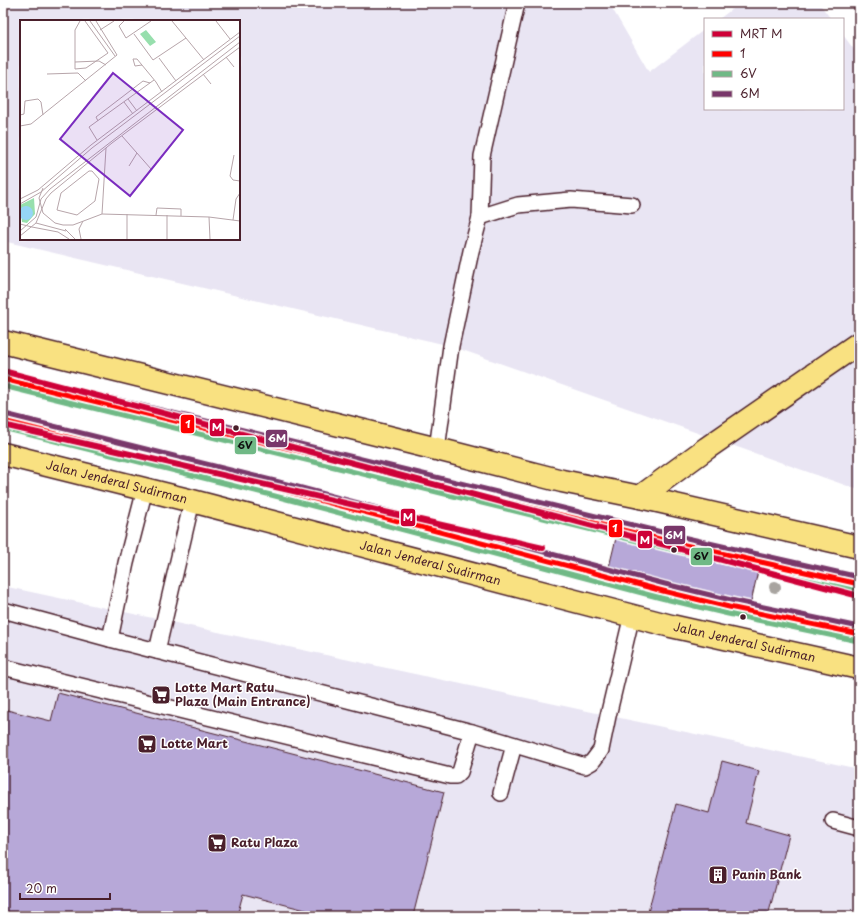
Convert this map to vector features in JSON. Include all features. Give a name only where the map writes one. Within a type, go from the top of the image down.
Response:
[{"type":"main road","points":[[3,342],[437,449],[562,482],[859,547]]},
{"type":"main road","points":[[640,498],[707,448],[859,343]]},
{"type":"main road","name":"Jalan Jenderal Sudirman","points":[[3,454],[632,615],[859,668]]},
{"type":"lane","points":[[437,449],[451,346],[471,251],[480,217],[482,156],[517,3]]},
{"type":"lane","points":[[480,217],[518,205],[571,200],[632,205]]},
{"type":"lane","points":[[3,379],[661,539],[859,584]]},
{"type":"lane","points":[[3,420],[292,493],[663,591],[729,607],[859,634]]},
{"type":"lane","points":[[110,639],[126,563],[145,490]]},
{"type":"lane","points":[[156,651],[192,502]]},
{"type":"lane","points":[[3,610],[472,732],[585,766],[592,762],[601,750],[632,615]]},
{"type":"lane","points":[[3,667],[450,776],[456,776],[460,772],[472,732]]},
{"type":"lane","points":[[501,793],[514,745]]},
{"type":"lane","points":[[833,821],[859,828]]},
{"type":"shaded area","points":[[3,3],[609,3],[649,72],[704,30],[704,110],[844,110],[844,36],[859,56],[859,490],[451,346],[3,241]]},
{"type":"shaded area","points":[[740,3],[819,3],[830,18],[720,18]]},
{"type":"shaded area","points":[[3,586],[859,769],[859,916],[3,916]]},
{"type":"building","points":[[616,538],[758,571],[751,602],[609,567]]},
{"type":"building","name":"Ratu Plaza","points":[[58,693],[444,792],[413,916],[329,916],[243,894],[237,916],[3,916],[3,709],[51,721]]},
{"type":"building","name":"Panin Bank","points":[[722,761],[759,771],[746,823],[789,835],[768,916],[647,916],[676,804],[709,813]]},
{"type":"metro line","name":"M","points":[[3,371],[859,596]]},
{"type":"metro line","name":"M","points":[[3,425],[543,548]]},
{"type":"transit line","name":"6M","points":[[5,372],[678,536],[859,577]]},
{"type":"transit line","name":"1","points":[[3,379],[676,543],[859,584]]},
{"type":"transit line","name":"6V","points":[[3,386],[674,550],[857,591]]},
{"type":"transit line","name":"6M","points":[[5,414],[279,482],[665,584],[731,600],[859,627]]},
{"type":"transit line","name":"1","points":[[3,421],[277,489],[663,591],[729,607],[859,634]]},
{"type":"transit line","name":"6V","points":[[3,428],[275,496],[661,598],[728,614],[858,641]]},
{"type":"place","name":"Lotte Mart Ratu Plaza (Main Entrance)","points":[[161,695]]},
{"type":"place","name":"Lotte Mart","points":[[147,744]]},
{"type":"place","name":"Ratu Plaza","points":[[217,843]]},
{"type":"place","name":"Panin Bank","points":[[718,875]]}]
